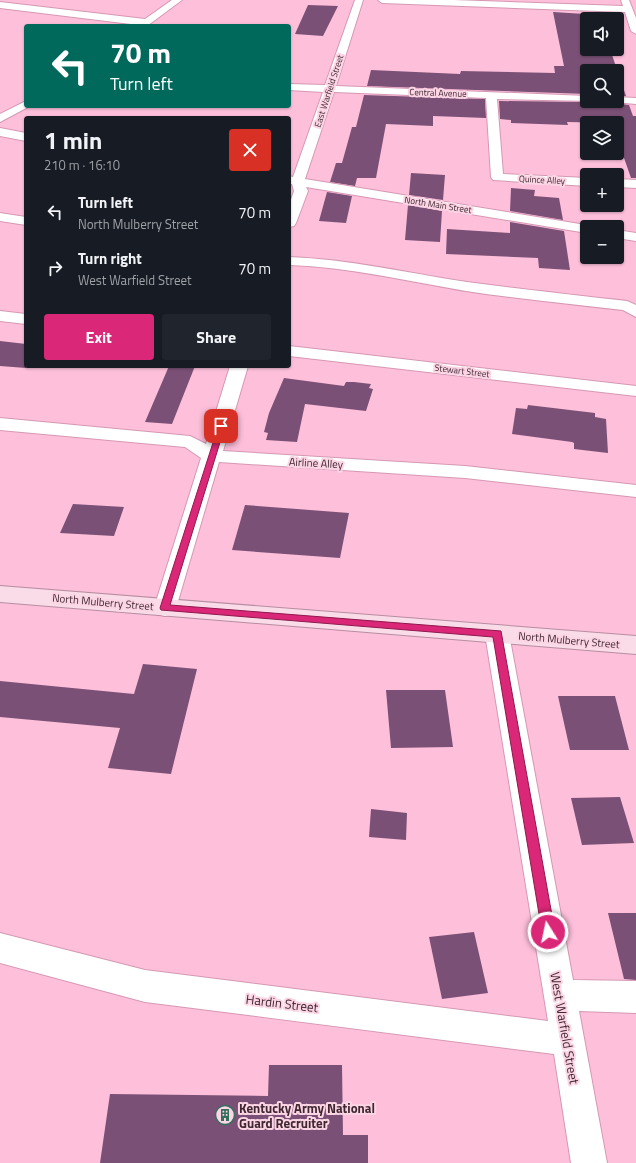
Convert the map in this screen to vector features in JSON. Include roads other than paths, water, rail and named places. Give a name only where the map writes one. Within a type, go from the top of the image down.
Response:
[{"type":"main road","name":"North Mulberry Street","points":[[0,594],[636,645]]},
{"type":"street","points":[[0,5],[143,24],[178,0]]},
{"type":"street","name":"East Warfield Street","points":[[294,181],[330,89],[359,0]]},
{"type":"street","points":[[382,0],[626,4],[636,30]]},
{"type":"street","name":"Central Avenue","points":[[291,87],[580,99]]},
{"type":"street","name":"Quince Alley","points":[[491,95],[497,177],[580,182]]},
{"type":"street","points":[[624,100],[636,101]]},
{"type":"street","points":[[0,119],[24,105]]},
{"type":"street","points":[[0,132],[24,138]]},
{"type":"street","points":[[291,218],[301,191],[294,181]]},
{"type":"street","name":"North Main Street","points":[[294,181],[580,228]]},
{"type":"street","points":[[624,184],[636,184]]},
{"type":"street","points":[[0,217],[24,221]]},
{"type":"street","points":[[624,235],[636,237]]},
{"type":"street","points":[[291,262],[318,262],[398,273],[466,286],[627,306],[636,312]]},
{"type":"street","points":[[0,316],[24,319]]},
{"type":"street","name":"Stewart Street","points":[[291,351],[636,391]]},
{"type":"street","points":[[165,608],[238,368]]},
{"type":"street","name":"Airline Alley","points":[[0,424],[190,442],[212,456],[465,472],[636,491]]},
{"type":"street","name":"West Warfield Street","points":[[497,634],[589,1163]]},
{"type":"street","name":"Hardin Street","points":[[0,948],[145,986],[568,1040]]},
{"type":"street","points":[[559,995],[636,997]]},
{"type":"place","name":"Kentucky Army National Guard Recruiter","points":[[225,1115]]}]
